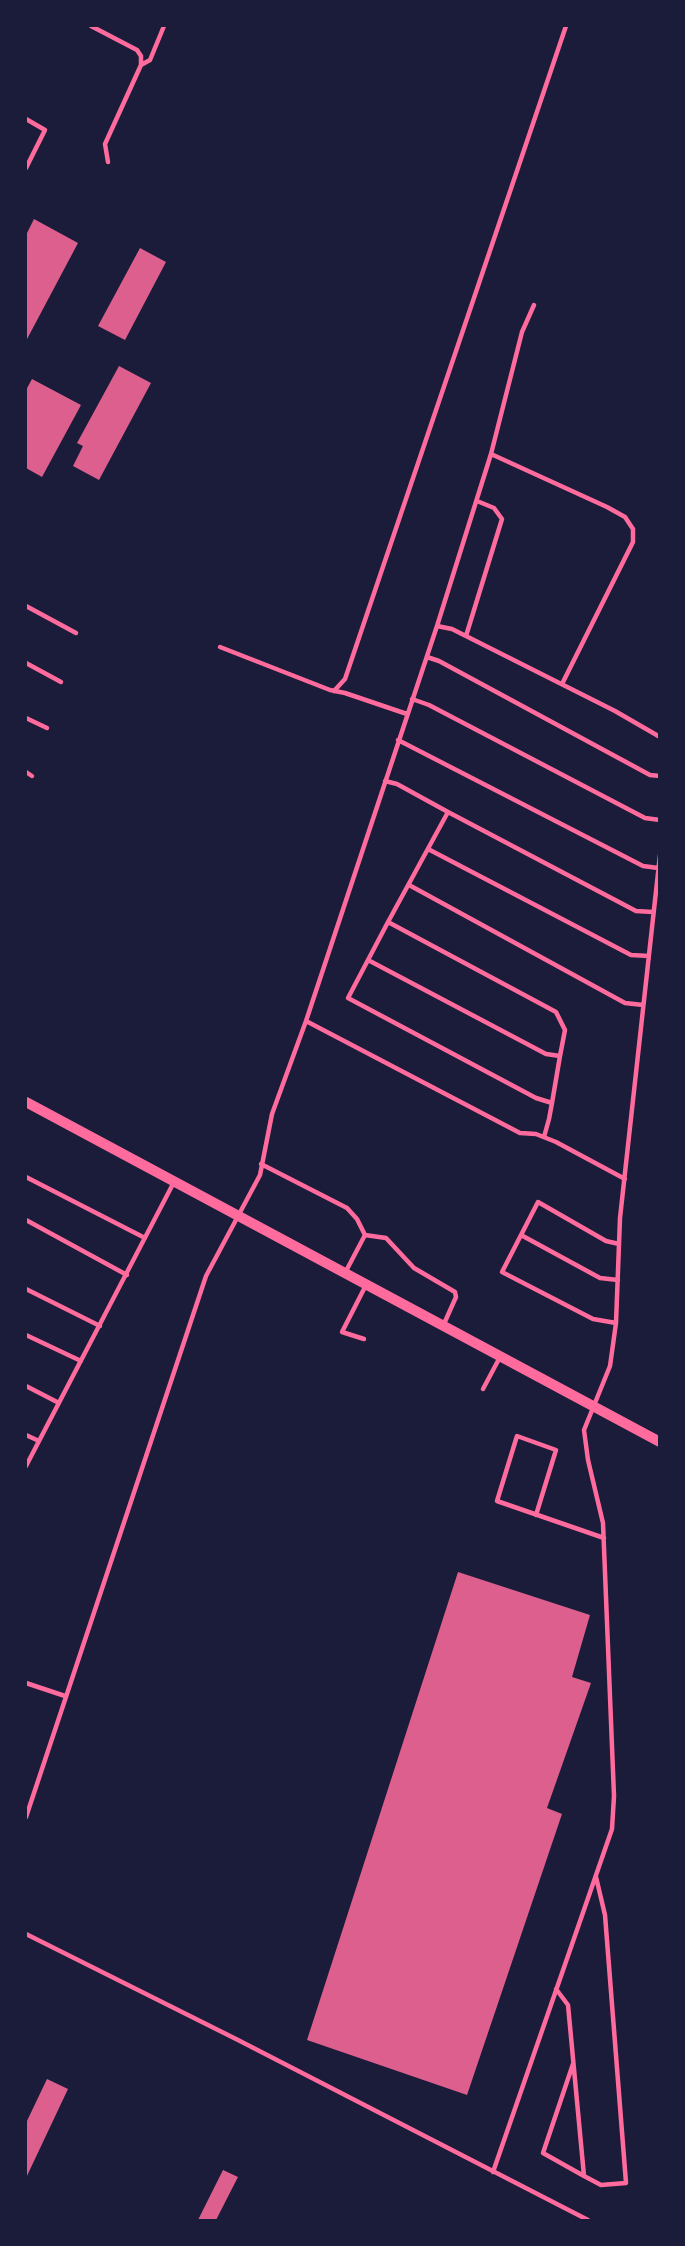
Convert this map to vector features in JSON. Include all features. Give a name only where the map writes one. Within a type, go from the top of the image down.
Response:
[{"type":"street","points":[[26,1102],[660,1442]]},
{"type":"lane","points":[[91,26],[137,50],[141,65]]},
{"type":"lane","points":[[108,162],[105,144],[141,65],[150,60],[164,26]]},
{"type":"lane","points":[[334,691],[345,679],[566,26]]},
{"type":"lane","points":[[26,119],[45,130],[26,168]]},
{"type":"lane","points":[[26,1817],[206,1276],[257,1182],[272,1114],[306,1021],[427,657],[491,454],[522,332],[534,305]]},
{"type":"lane","points":[[491,454],[607,507],[625,517],[633,529],[633,542],[562,684]]},
{"type":"lane","points":[[466,636],[502,519],[494,508],[477,501]]},
{"type":"lane","points":[[26,606],[76,633]]},
{"type":"lane","points":[[437,626],[452,629],[562,684],[660,737]]},
{"type":"lane","points":[[220,647],[334,691],[407,714]]},
{"type":"lane","points":[[427,657],[439,661],[650,775],[660,776]]},
{"type":"lane","points":[[26,663],[61,682]]},
{"type":"lane","points":[[412,699],[429,705],[645,818],[660,820]]},
{"type":"lane","points":[[26,718],[47,728]]},
{"type":"lane","points":[[398,740],[416,747],[643,866],[658,868]]},
{"type":"lane","points":[[26,772],[32,776]]},
{"type":"lane","points":[[385,781],[396,784],[636,911],[653,912]]},
{"type":"lane","points":[[448,812],[348,998],[536,1098],[552,1103]]},
{"type":"lane","points":[[428,849],[631,955],[649,956]]},
{"type":"lane","points":[[493,2172],[612,1829],[614,1796],[604,1538],[584,1430],[595,1408],[610,1366],[616,1323],[619,1244],[625,1179],[660,855]]},
{"type":"lane","points":[[409,885],[625,1003],[644,1005]]},
{"type":"lane","points":[[388,922],[556,1012],[565,1030],[544,1137]]},
{"type":"lane","points":[[368,960],[546,1054],[560,1056]]},
{"type":"lane","points":[[306,1021],[520,1133],[544,1137],[625,1179]]},
{"type":"lane","points":[[261,1164],[347,1208],[357,1219],[364,1235]]},
{"type":"lane","points":[[26,1177],[145,1238]]},
{"type":"lane","points":[[26,1466],[174,1182]]},
{"type":"lane","points":[[616,1323],[593,1319],[502,1272],[538,1202],[606,1241],[619,1244]]},
{"type":"lane","points":[[26,1220],[127,1275]]},
{"type":"lane","points":[[345,1273],[364,1235]]},
{"type":"lane","points":[[364,1235],[386,1238],[414,1268],[455,1292],[456,1297],[442,1326]]},
{"type":"lane","points":[[521,1235],[600,1278],[618,1280]]},
{"type":"lane","points":[[364,1339],[342,1332],[366,1285]]},
{"type":"lane","points":[[26,1289],[100,1326]]},
{"type":"lane","points":[[26,1335],[81,1361]]},
{"type":"lane","points":[[483,1389],[500,1357]]},
{"type":"lane","points":[[26,1386],[59,1403]]},
{"type":"lane","points":[[26,1435],[39,1441]]},
{"type":"lane","points":[[536,1515],[556,1450],[518,1436],[497,1502],[604,1538]]},
{"type":"lane","points":[[26,1683],[65,1696]]},
{"type":"lane","points":[[573,2062],[543,2153],[601,2186],[626,2183],[605,1915],[595,1876]]},
{"type":"lane","points":[[26,1934],[588,2220]]},
{"type":"lane","points":[[556,1989],[568,2005],[584,2176]]},
{"type":"building","points":[[34,219],[78,243],[26,341],[26,235]]},
{"type":"building","points":[[140,248],[166,262],[125,340],[98,326]]},
{"type":"building","points":[[119,366],[151,383],[99,480],[73,466],[83,446],[77,443]]},
{"type":"building","points":[[32,379],[81,405],[42,477],[26,468],[26,390]]},
{"type":"building","points":[[458,1572],[590,1615],[572,1677],[591,1683],[547,1808],[562,1814],[467,2095],[307,2040]]},
{"type":"building","points":[[47,2079],[68,2089],[26,2178],[26,2123]]},
{"type":"building","points":[[223,2170],[238,2177],[216,2220],[198,2220]]}]
